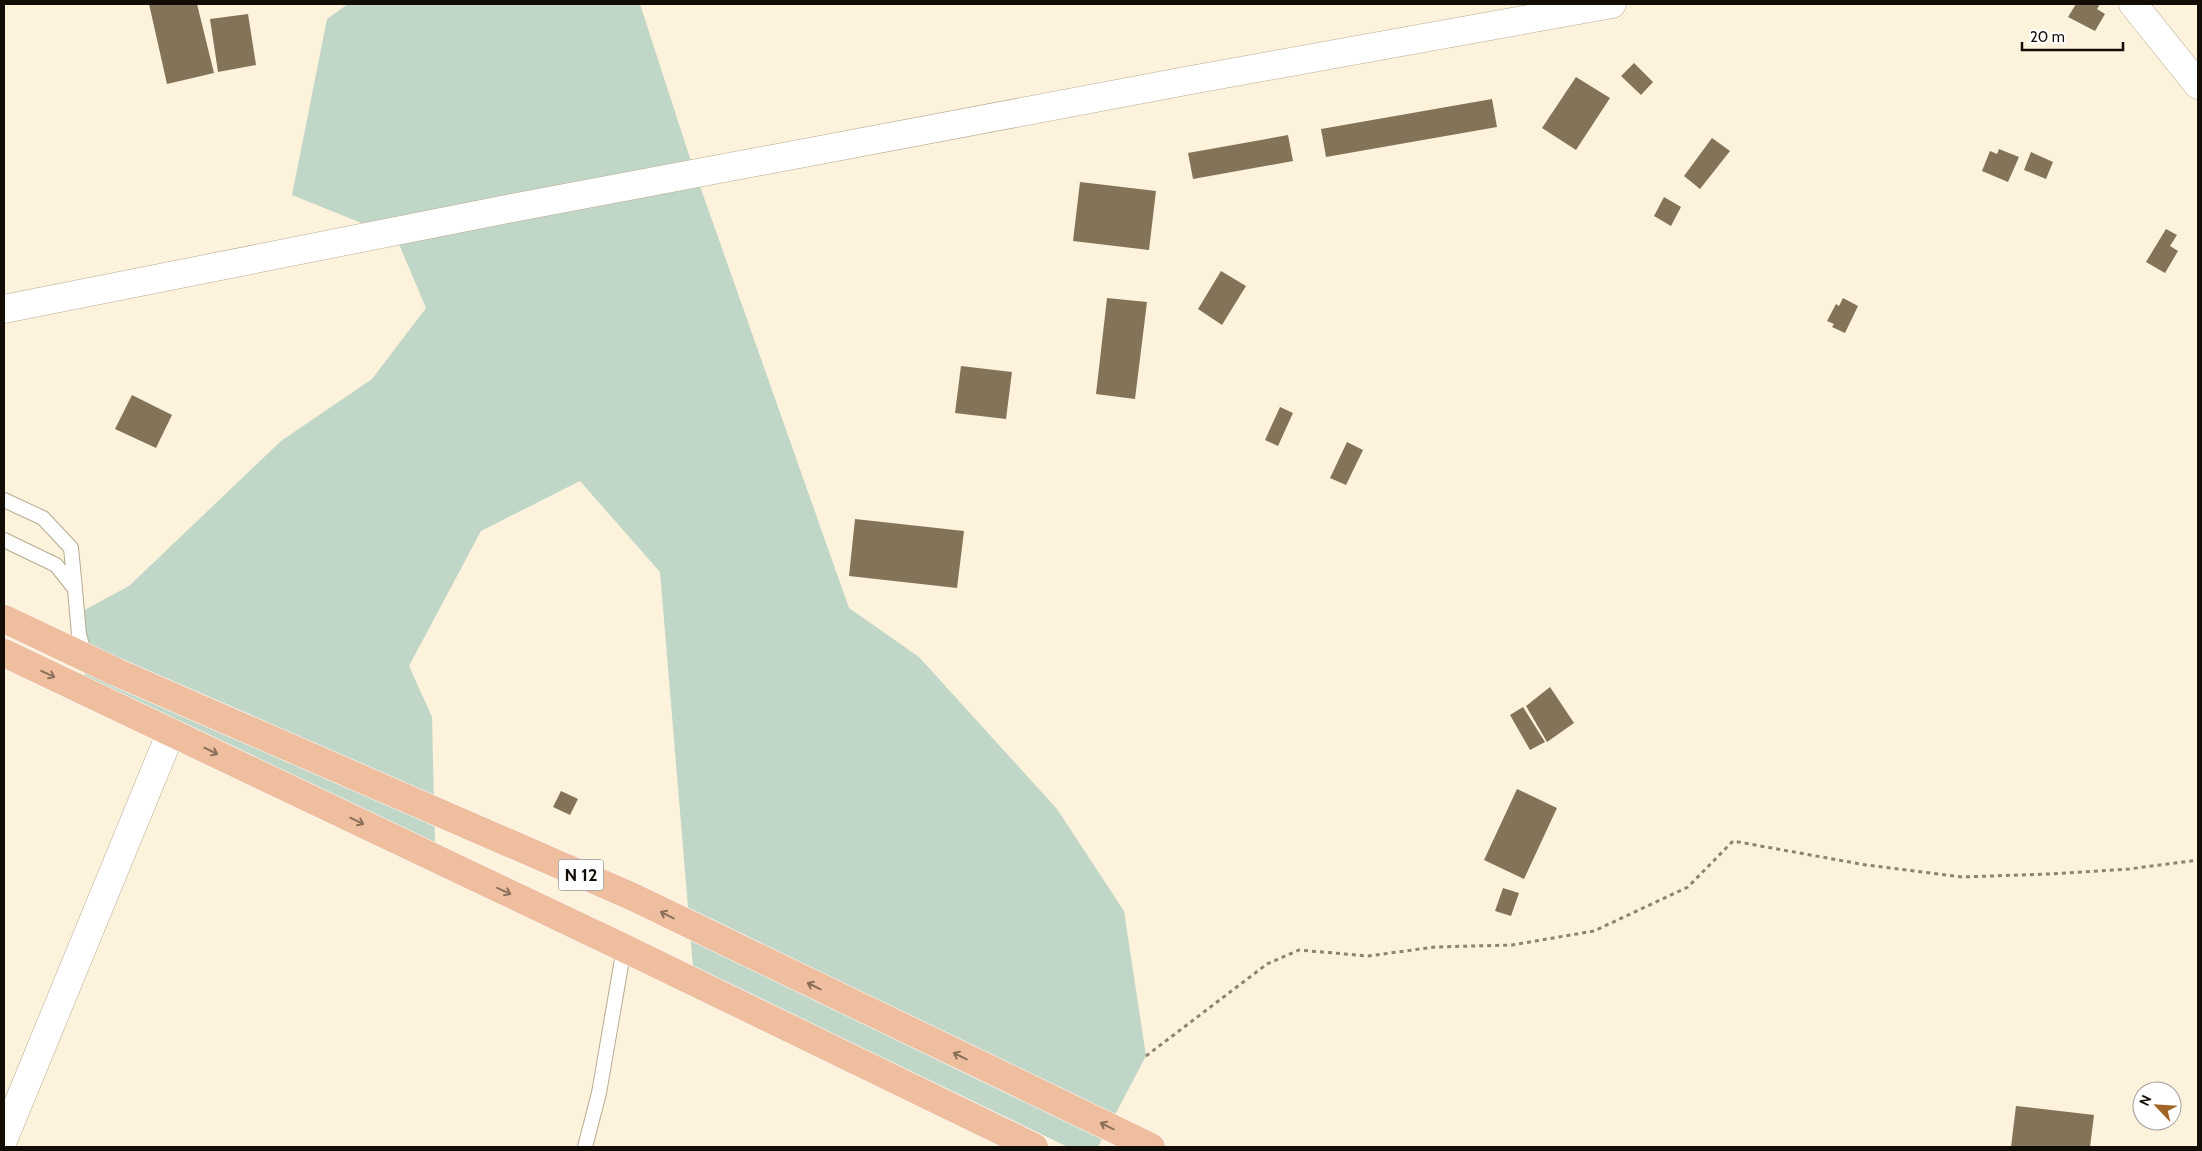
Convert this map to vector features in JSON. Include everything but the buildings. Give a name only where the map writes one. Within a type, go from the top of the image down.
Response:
[{"type":"main road","name":"N 12","points":[[4,620],[86,659],[633,897],[1151,1147]]},
{"type":"main road","name":"N 12","points":[[4,653],[624,948],[1034,1147]]},
{"type":"street","points":[[4,309],[517,207],[1172,84],[1612,4]]},
{"type":"street","points":[[2132,4],[2198,85]]},
{"type":"street","points":[[4,1138],[171,732]]},
{"type":"lane","points":[[4,500],[43,518],[71,548],[79,635],[86,659]]},
{"type":"lane","points":[[4,540],[56,565],[75,589]]},
{"type":"lane","points":[[585,1147],[599,1093],[624,948]]},
{"type":"path","points":[[1146,1056],[1267,964],[1299,950],[1368,956],[1435,947],[1512,945],[1594,931],[1688,887],[1733,841],[1866,865],[1962,877],[2129,869],[2198,860]]},
{"type":"green space","points":[[348,4],[640,4],[689,155],[849,608],[919,657],[1057,809],[1124,911],[1146,1056],[1098,1147],[1068,1147],[693,967],[660,572],[580,481],[481,531],[409,666],[432,717],[435,844],[85,677],[77,614],[129,586],[281,441],[372,379],[426,308],[396,237],[292,195],[327,19]]}]
